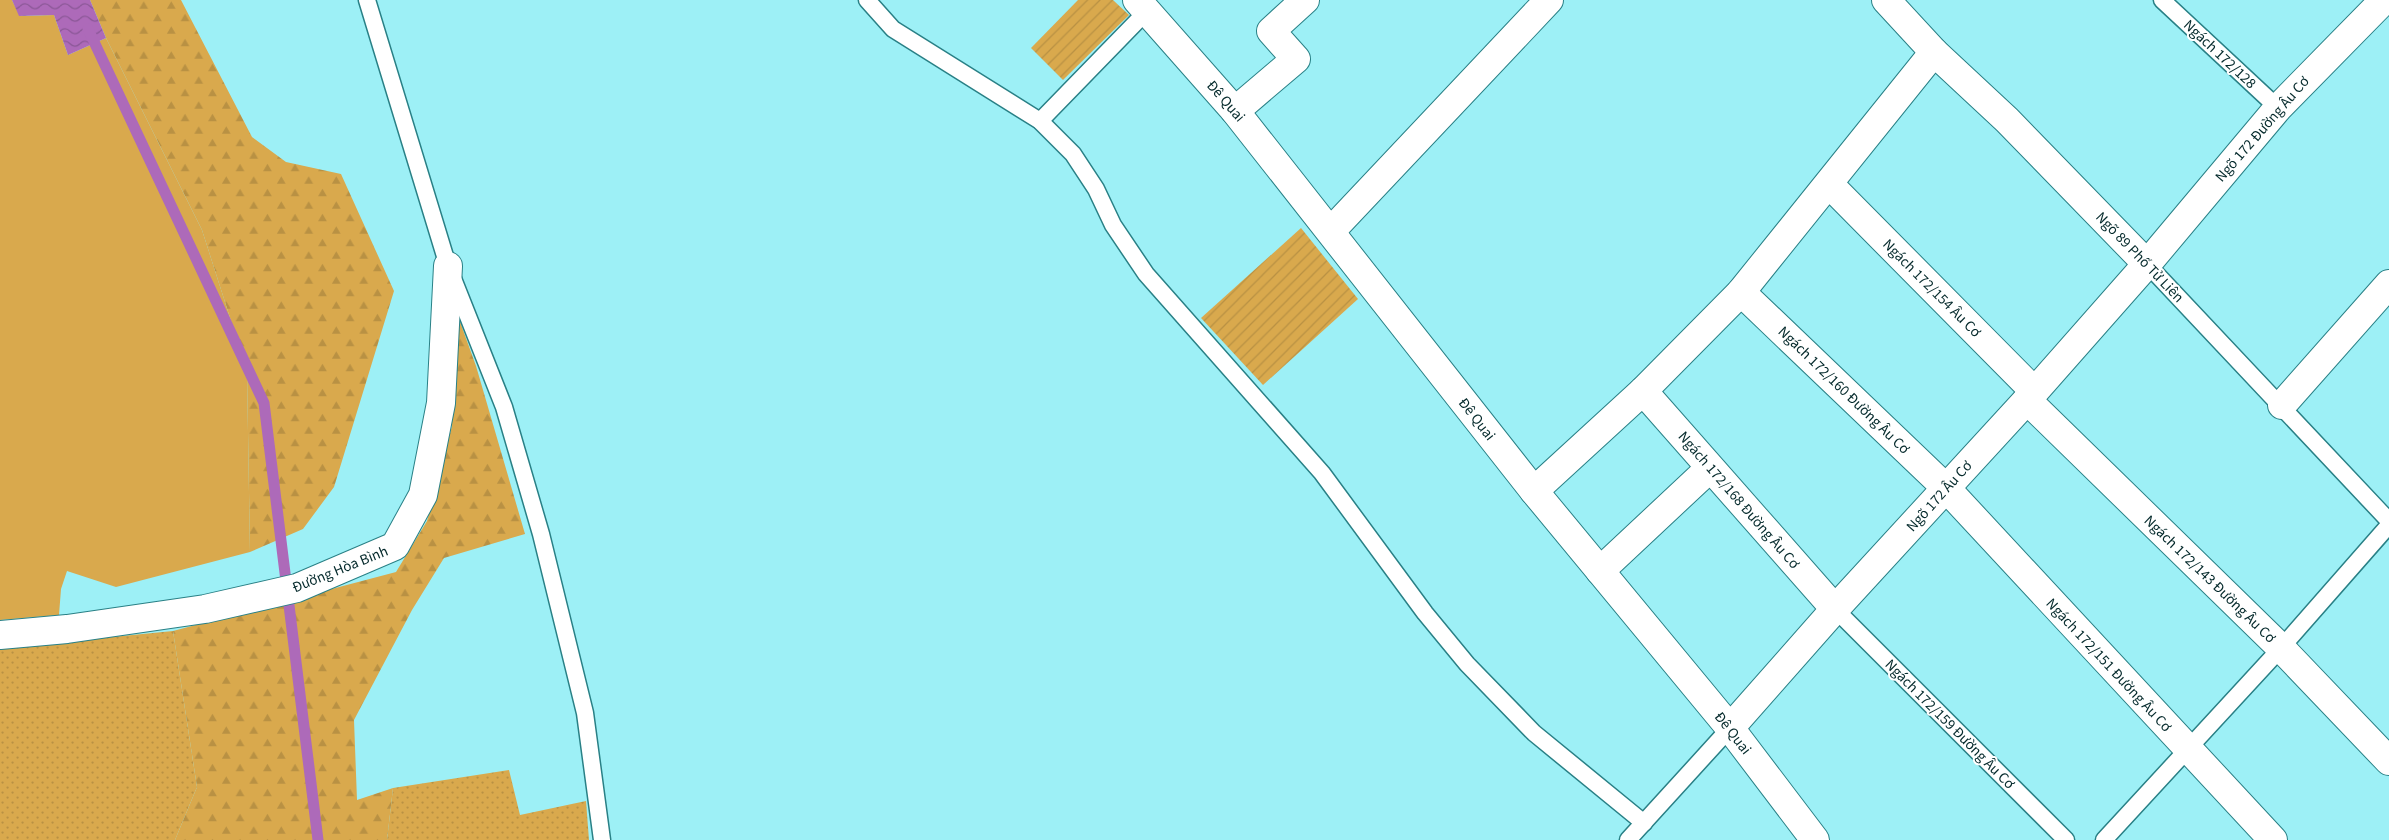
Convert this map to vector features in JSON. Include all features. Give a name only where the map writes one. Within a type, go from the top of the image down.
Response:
[{"type":"street","points":[[1235,111],[1296,60],[1271,31],[1305,0]]},
{"type":"street","points":[[1331,231],[1548,0]]},
{"type":"street","name":"Ngõ 89 Phố Tử Liên","points":[[1886,0],[1934,52],[2007,120],[2147,264]]},
{"type":"street","name":"Ngõ 172 Đường Âu Cơ","points":[[2147,264],[2278,108],[2384,0]]},
{"type":"street","name":"Đê Quai","points":[[1142,6],[1235,111],[1534,491],[1730,728],[1815,840]]},
{"type":"street","points":[[1534,491],[1643,391],[1741,292],[1934,52]]},
{"type":"street","name":"Ngách 172/154 Âu Cơ","points":[[1829,184],[2031,396]]},
{"type":"street","name":"Ngõ 172 Âu Cơ","points":[[1730,728],[1834,609],[2031,396],[2147,264]]},
{"type":"street","name":"Đường Hòa Bình","points":[[0,635],[67,629],[205,610],[297,588],[395,546],[423,495],[441,403],[448,266]]},
{"type":"street","points":[[2282,405],[2389,284]]},
{"type":"street","name":"Ngách 172/160 Đường Âu Cơ","points":[[1741,292],[1946,488]]},
{"type":"street","name":"Ngách 172/168 Đường Âu Cơ","points":[[1643,391],[1834,609]]},
{"type":"street","name":"Ngách 172/143 Đường Âu Cơ","points":[[2031,396],[2281,648],[2389,761]]},
{"type":"street","points":[[1600,571],[1710,468]]},
{"type":"street","name":"Ngách 172/151 Đường Âu Cơ","points":[[1946,488],[2187,750],[2273,840]]},
{"type":"lane","points":[[367,0],[448,266],[504,407],[541,534],[585,713],[602,840]]},
{"type":"lane","points":[[867,0],[894,29],[1040,121],[1073,154],[1096,189],[1113,225],[1146,274],[1322,473],[1425,613],[1467,664],[1534,733],[1644,823]]},
{"type":"lane","name":"Ngách 172/128","points":[[2162,0],[2278,108]]},
{"type":"lane","points":[[1040,121],[1142,6]]},
{"type":"lane","name":"Ngõ 89 Phố Tử Liên","points":[[2147,264],[2282,405],[2389,521]]},
{"type":"lane","points":[[2104,840],[2281,648],[2389,524]]},
{"type":"lane","name":"Ngách 172/159 Đường Âu Cơ","points":[[1834,609],[2066,840]]},
{"type":"lane","points":[[1628,840],[1730,728]]},
{"type":"green space","points":[[0,0],[12,0],[20,16],[54,15],[68,55],[106,38],[202,230],[247,371],[250,552],[116,587],[67,571],[61,589],[59,615],[0,620]]},
{"type":"green space","points":[[90,0],[181,0],[252,137],[286,162],[341,174],[394,291],[334,487],[303,529],[250,552],[247,371],[202,230],[106,38]]},
{"type":"green space","points":[[1078,0],[1113,0],[1129,15],[1063,80],[1031,48]]},
{"type":"green space","points":[[1301,228],[1358,299],[1263,385],[1201,318]]},
{"type":"green space","points":[[454,305],[476,366],[525,534],[444,558],[412,610],[354,720],[357,800],[393,788],[387,840],[175,840],[197,787],[173,631],[396,572],[427,521],[452,426]]},
{"type":"green space","points":[[173,631],[197,787],[175,840],[0,840],[0,648]]},
{"type":"green space","points":[[509,770],[520,815],[586,801],[589,840],[387,840],[393,788]]},
{"type":"water","points":[[12,0],[90,0],[106,38],[68,55],[54,15],[19,16]]},
{"type":"waterway","points":[[88,29],[264,403],[318,840]]}]
